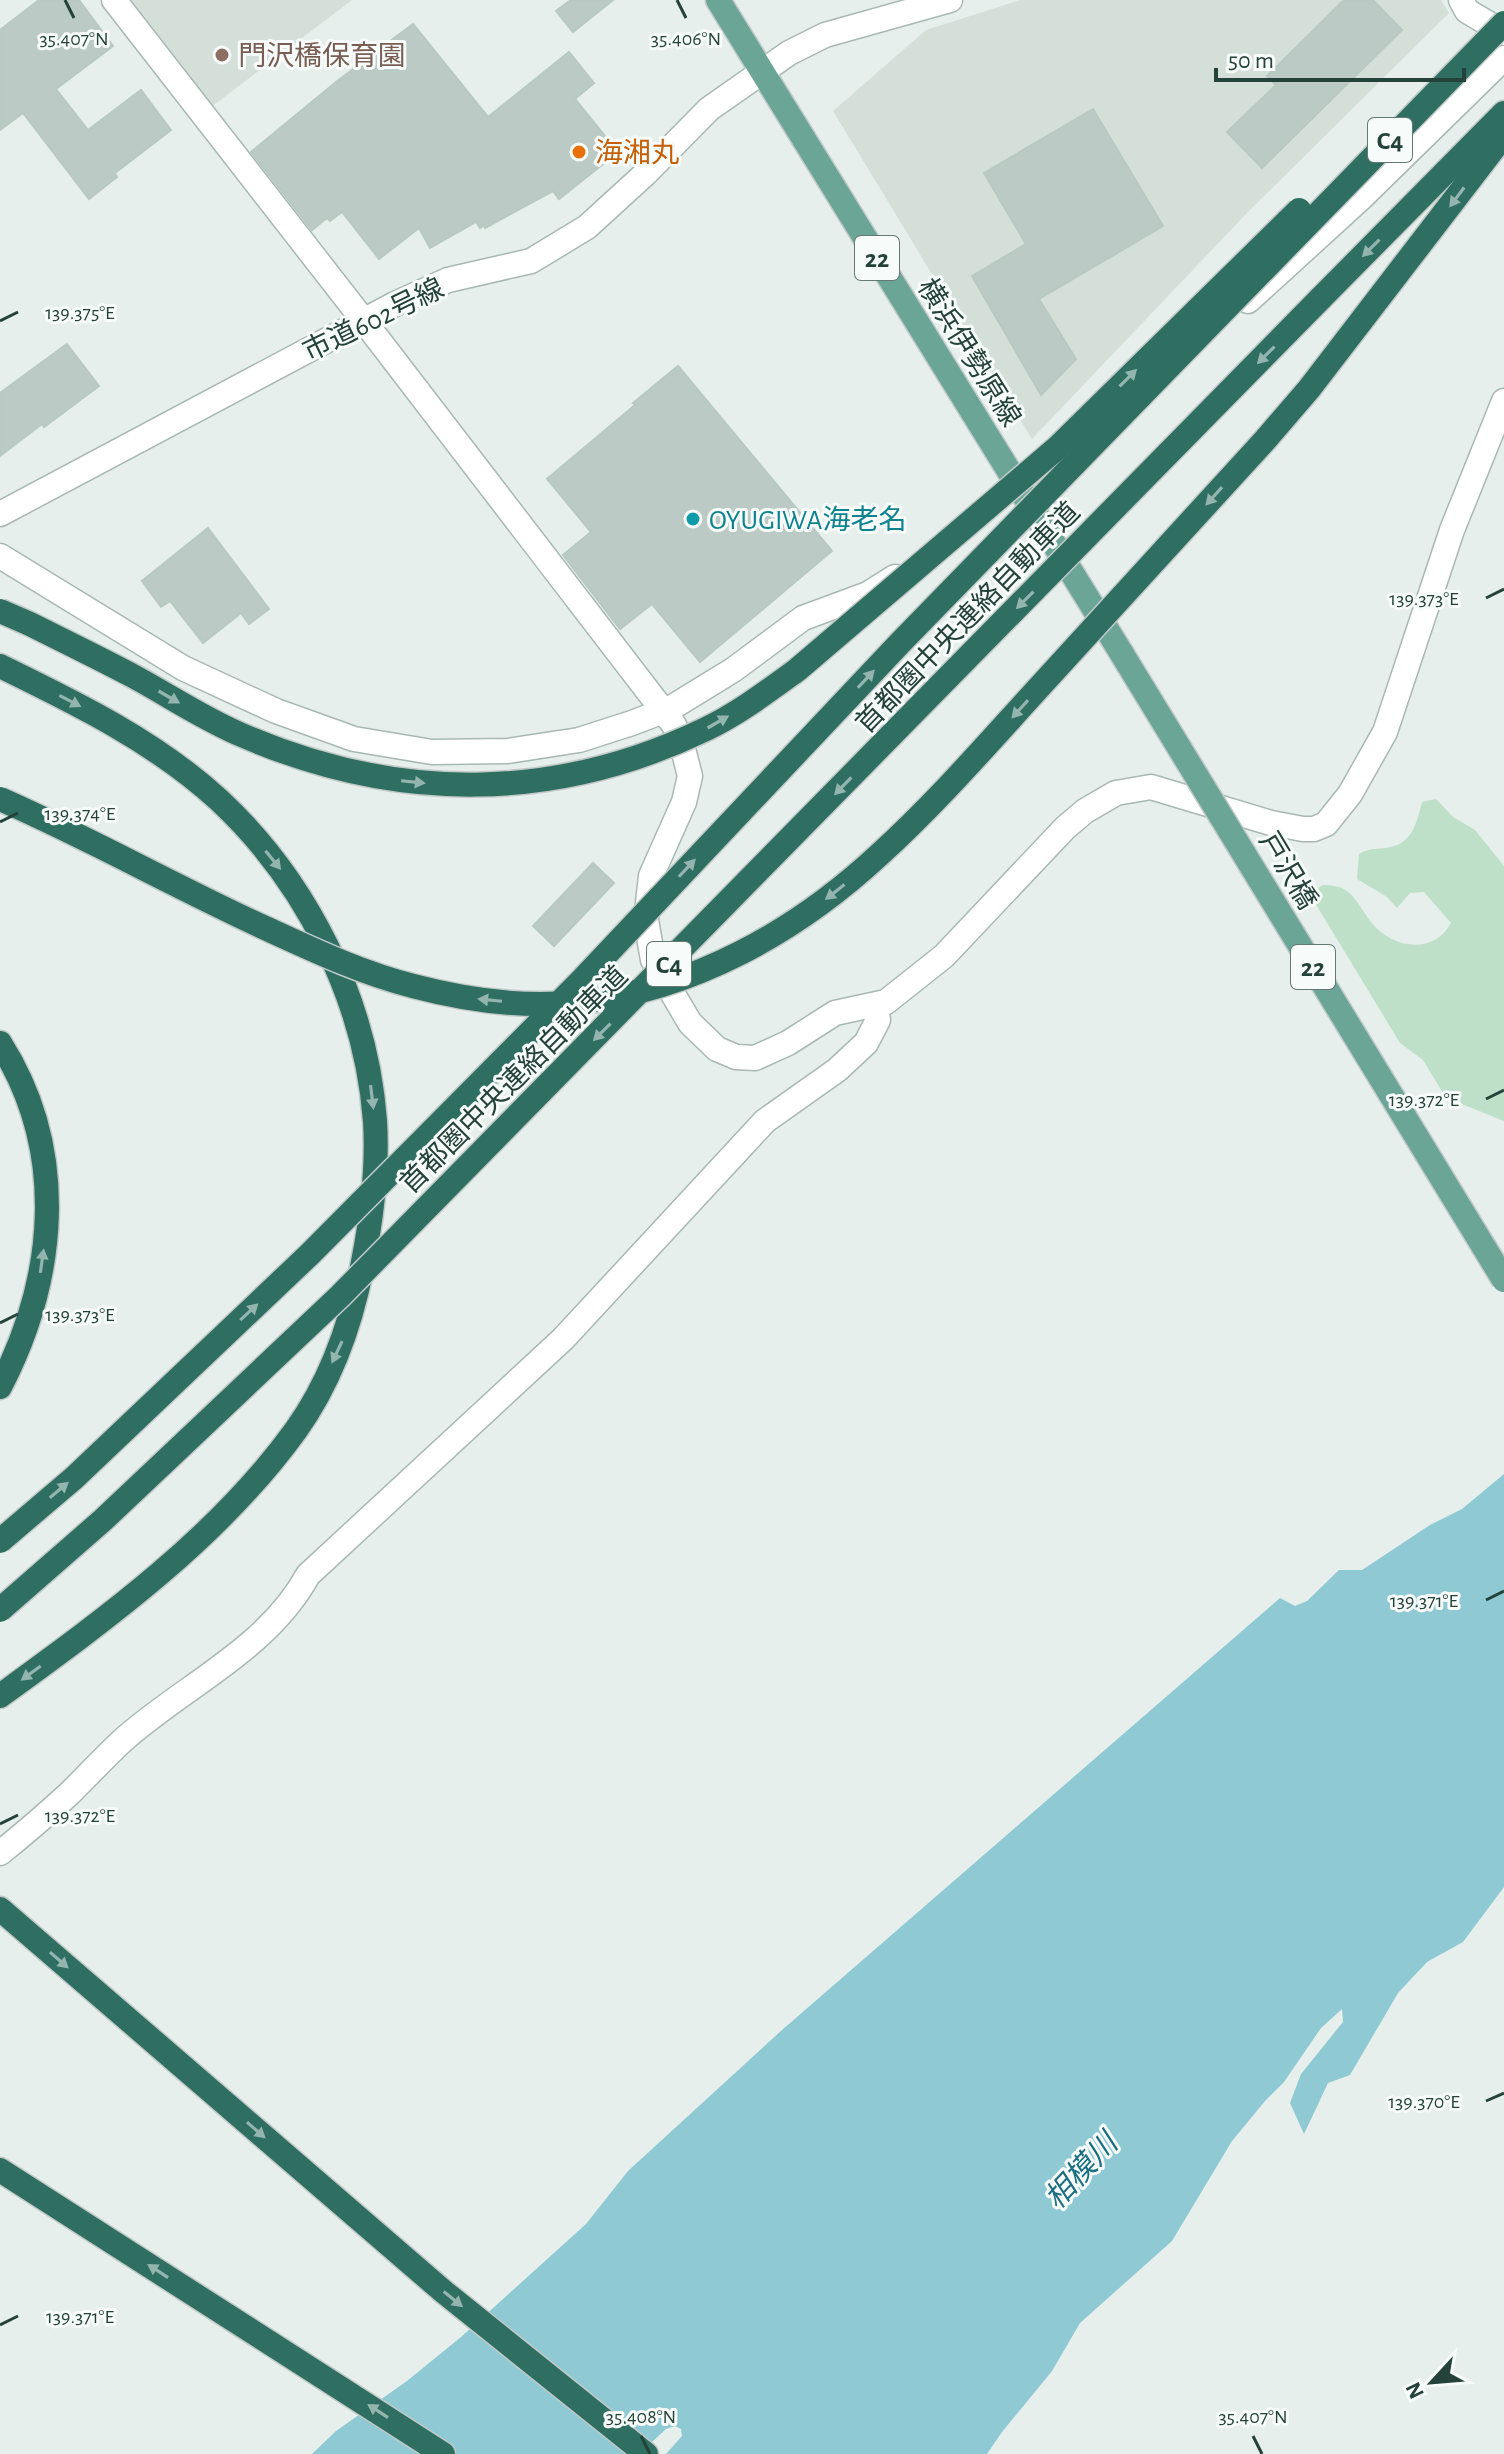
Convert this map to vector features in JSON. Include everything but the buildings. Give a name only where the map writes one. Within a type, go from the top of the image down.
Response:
[{"type":"highway","name":"首都圏中央連絡自動車道","points":[[0,1541],[74,1478],[310,1254],[582,980],[900,643],[1504,21]]},
{"type":"highway","points":[[0,611],[81,649],[243,736],[300,758],[356,774],[414,782],[492,785],[535,782],[596,770],[655,752],[709,728],[751,703],[797,670],[918,569],[1057,448],[1373,137],[1504,21]]},
{"type":"highway","name":"首都圏中央連絡自動車道","points":[[0,1610],[103,1520],[340,1296],[1504,113]]},
{"type":"highway","points":[[0,799],[351,966],[410,986],[466,998],[523,1004],[579,1002],[632,993],[687,976],[739,954],[788,926],[835,893],[895,840],[957,777],[1309,389],[1504,135]]},
{"type":"highway","points":[[0,666],[69,700],[137,739],[217,798],[253,834],[287,877],[316,926],[340,978],[357,1026],[369,1075],[375,1123],[371,1222],[357,1293],[343,1342],[298,1428],[238,1499],[166,1567],[0,1696]]},
{"type":"highway","points":[[0,1043],[13,1063],[33,1108],[45,1160],[47,1212],[42,1265],[30,1318],[0,1387]]},
{"type":"highway","points":[[0,1909],[444,2292],[646,2454]]},
{"type":"highway","points":[[0,2170],[443,2454]]},
{"type":"main road","name":"横浜伊勢原線","points":[[718,0],[1122,654]]},
{"type":"main road","name":"戸沢橋","points":[[1122,654],[1504,1280]]},
{"type":"street","points":[[114,0],[674,725],[690,776],[684,802],[651,876],[646,920],[653,960],[690,1023],[717,1049],[736,1057],[755,1058],[775,1050],[835,1013],[886,1002],[944,956],[1065,828],[1085,811],[1116,793],[1151,787],[1271,823],[1303,829],[1326,824],[1350,794],[1385,732],[1452,530],[1504,401]]},
{"type":"street","name":"市道602号線","points":[[0,514],[364,321],[448,280],[531,261],[587,227],[709,109],[789,53],[825,35],[950,0]]},
{"type":"street","points":[[1461,0],[1467,11],[1504,33]]},
{"type":"street","points":[[0,556],[183,668],[276,711],[354,739],[432,752],[508,751],[579,740],[661,712],[733,670],[803,618],[868,594],[985,517],[1184,358],[1360,199],[1504,58]]},
{"type":"street","points":[[0,1853],[69,1794],[123,1740],[214,1672],[284,1610],[296,1597],[308,1575],[563,1339],[765,1121],[837,1070],[866,1043],[878,1020],[876,1006]]},
{"type":"shaded area","name":"門沢橋保育園","points":[[122,0],[352,0],[206,111]]},
{"type":"shaded area","points":[[1020,0],[1441,0],[1449,13],[1247,213],[1032,439],[833,111],[926,30]]},
{"type":"green space","points":[[1436,799],[1453,817],[1475,830],[1504,866],[1504,1121],[1443,1093],[1423,1060],[1400,1043],[1309,893],[1323,885],[1342,888],[1355,899],[1380,931],[1401,943],[1424,944],[1444,933],[1451,923],[1424,892],[1410,893],[1397,908],[1387,897],[1357,879],[1359,854],[1404,841],[1413,830],[1422,802]]},
{"type":"water","name":"相模川","points":[[1504,1474],[1504,1887],[1463,1942],[1427,1962],[1398,1993],[1350,2075],[1328,2083],[1304,2134],[1290,2103],[1301,2074],[1343,2022],[1342,2009],[1321,2028],[1284,2082],[1232,2141],[1172,2241],[1080,2323],[1052,2371],[987,2454],[666,2454],[682,2436],[681,2429],[675,2426],[666,2429],[639,2454],[312,2454],[336,2431],[407,2381],[461,2337],[586,2224],[628,2171],[782,2030],[1280,1598],[1295,1606],[1307,1601],[1339,1570],[1362,1570],[1430,1525],[1462,1509]]},
{"type":"place","name":"門沢橋保育園","points":[[222,55]]},
{"type":"place","name":"海湘丸","points":[[579,152]]},
{"type":"place","name":"OYUGIWA海老名","points":[[693,519]]}]
